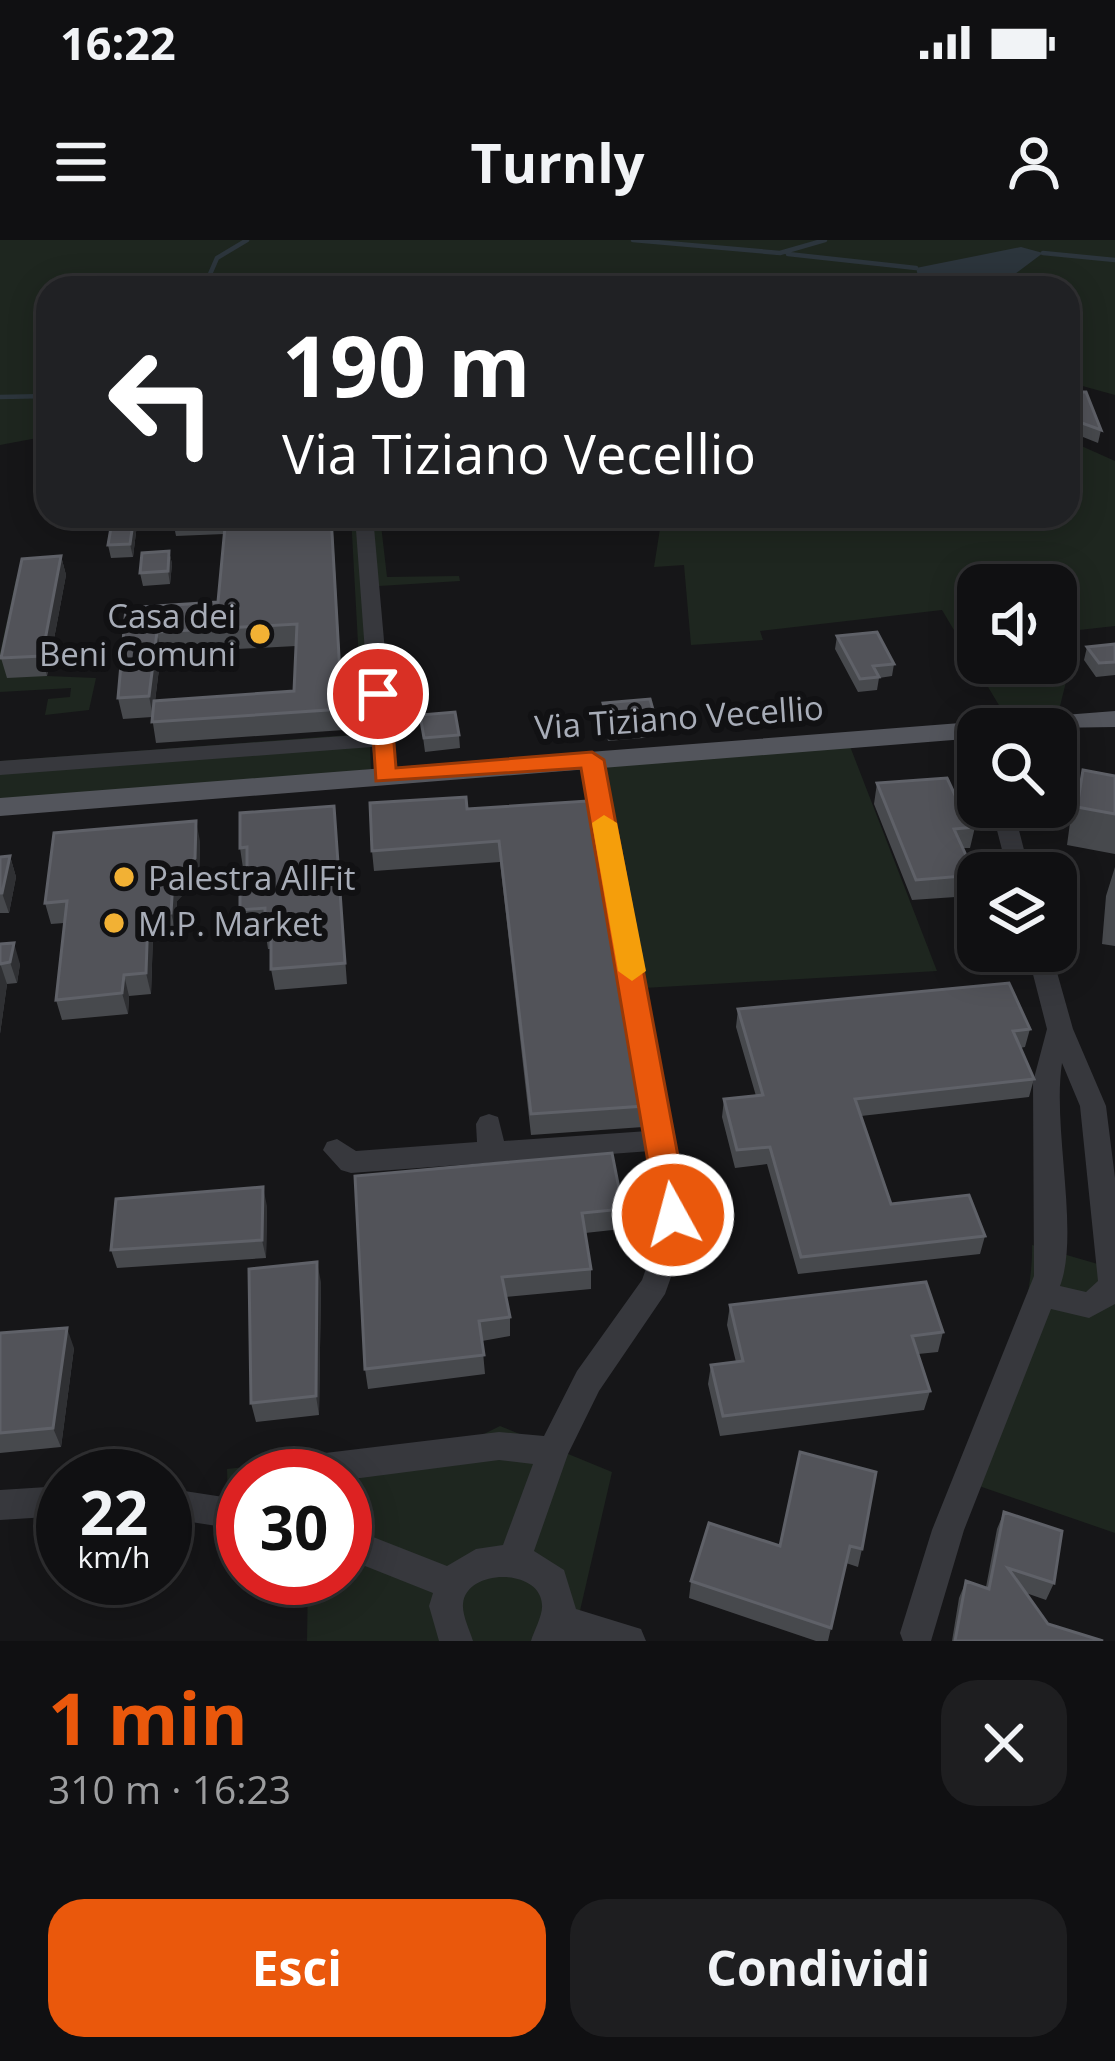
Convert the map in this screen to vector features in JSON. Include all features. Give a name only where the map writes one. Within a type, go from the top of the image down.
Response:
[{"type":"main road","points":[[1077,722],[1115,719]]},
{"type":"main road","name":"Via Tiziano Vecellio","points":[[0,807],[957,732]]},
{"type":"street","points":[[365,528],[385,776]]},
{"type":"street","points":[[0,768],[382,740]]},
{"type":"street","points":[[515,1558],[553,1451],[588,1381],[634,1319],[661,1270],[673,1232],[663,1140],[592,760]]},
{"type":"street","points":[[1043,1294],[1089,1305],[1108,1293],[1113,1281],[1093,1106],[1060,1029],[1045,972]]},
{"type":"street","points":[[917,1633],[948,1530],[1043,1294],[1054,1233],[1045,1062],[1060,1029]]},
{"type":"street","points":[[489,1124],[492,1153]]},
{"type":"street","points":[[337,1150],[351,1162],[663,1140]]},
{"type":"street","points":[[372,1462],[499,1446],[553,1451]]},
{"type":"street","points":[[0,1505],[36,1503]]},
{"type":"street","points":[[372,1553],[454,1585]]},
{"type":"street","points":[[456,1641],[447,1616],[454,1585],[480,1562],[515,1558],[543,1574],[553,1588],[552,1631],[629,1641]]},
{"type":"shaded area","points":[[0,240],[1115,240],[1115,395],[1080,385],[1080,276],[36,276],[36,438],[0,445]]},
{"type":"shaded area","points":[[1021,247],[1043,253],[1015,274],[918,276],[916,268]]},
{"type":"shaded area","points":[[1080,445],[1115,461],[1115,626],[1079,630],[1077,638],[1077,564],[957,564],[957,635],[942,610],[760,631],[763,640],[691,645],[684,565],[654,567],[660,528],[1080,528]]},
{"type":"shaded area","points":[[352,528],[381,528],[387,577],[459,576],[460,581],[363,587],[371,769],[0,815],[0,761],[363,734]]},
{"type":"shaded area","points":[[27,578],[47,676],[96,678],[89,710],[45,715],[48,699],[70,697],[71,688],[0,692],[0,653],[16,579]]},
{"type":"shaded area","points":[[986,684],[1066,684],[1060,708],[1001,708]]},
{"type":"shaded area","points":[[846,736],[937,971],[644,988],[593,754]]},
{"type":"shaded area","points":[[1032,1245],[1115,1269],[1115,1533],[956,1478],[1017,1334],[1031,1274]]},
{"type":"shaded area","points":[[500,1426],[612,1472],[573,1641],[307,1641],[308,1605],[372,1605],[372,1452],[470,1441]]},
{"type":"building","points":[[1080,392],[1086,392],[1101,430],[1080,422]]},
{"type":"building","points":[[111,528],[132,528],[130,544],[108,545]]},
{"type":"building","points":[[225,528],[332,528],[342,709],[152,722],[154,701],[294,691],[297,624],[157,632],[149,696],[118,698],[126,608],[218,602]]},
{"type":"building","points":[[169,551],[168,571],[140,573],[142,553]]},
{"type":"building","points":[[61,556],[42,656],[1,658],[22,559]]},
{"type":"building","points":[[877,632],[894,664],[873,666],[879,677],[860,679],[837,636]]},
{"type":"building","points":[[1115,644],[1115,662],[1099,663],[1087,647]]},
{"type":"building","points":[[650,699],[655,717],[608,721],[603,703]]},
{"type":"building","points":[[455,712],[459,735],[424,738],[420,715]]},
{"type":"building","points":[[1083,770],[1115,776],[1115,814],[1077,807]]},
{"type":"building","points":[[947,778],[957,799],[957,828],[964,828],[954,829],[964,852],[957,852],[957,877],[916,880],[877,783]]},
{"type":"building","points":[[466,797],[467,809],[587,801],[644,1106],[531,1114],[499,841],[372,851],[370,803]]},
{"type":"building","points":[[334,806],[345,963],[271,969],[271,928],[265,928],[265,908],[240,910],[240,890],[247,889],[247,847],[240,848],[240,813]]},
{"type":"building","points":[[196,821],[195,858],[173,880],[171,913],[148,915],[146,973],[124,975],[122,993],[56,1000],[67,901],[45,903],[54,833]]},
{"type":"building","points":[[10,856],[2,893],[0,893],[0,857]]},
{"type":"building","points":[[14,943],[10,962],[0,964],[0,944]]},
{"type":"building","points":[[1009,983],[1030,1029],[1013,1031],[1034,1079],[855,1099],[891,1204],[969,1195],[985,1236],[801,1257],[770,1147],[737,1150],[724,1099],[763,1095],[738,1009]]},
{"type":"building","points":[[612,1153],[623,1209],[582,1213],[591,1269],[502,1277],[510,1317],[479,1321],[484,1355],[365,1369],[355,1176]]},
{"type":"building","points":[[263,1187],[262,1240],[111,1250],[116,1199]]},
{"type":"building","points":[[317,1262],[316,1396],[251,1403],[249,1269]]},
{"type":"building","points":[[926,1282],[943,1332],[912,1336],[930,1391],[723,1416],[711,1365],[743,1361],[730,1305]]},
{"type":"building","points":[[67,1328],[53,1428],[0,1433],[0,1333]]},
{"type":"building","points":[[800,1452],[876,1472],[862,1549],[850,1546],[831,1628],[691,1581],[709,1523],[780,1546]]},
{"type":"building","points":[[1004,1512],[1062,1531],[1054,1583],[1008,1568],[1048,1624],[1103,1641],[955,1641],[966,1581],[989,1589]]},
{"type":"waterway","points":[[209,276],[217,258],[247,240]]},
{"type":"waterway","points":[[633,240],[780,253],[825,240]]},
{"type":"waterway","points":[[1043,253],[1115,260]]},
{"type":"waterway","points":[[788,254],[916,268]]},
{"type":"waterway","points":[[0,397],[36,396]]},
{"type":"slow traffic","points":[[604,823],[632,971]]},
{"type":"place","name":"Casa dei Beni Comuni","points":[[260,634]]},
{"type":"place","name":"Palestra AllFit","points":[[124,877]]},
{"type":"place","name":"M.P. Market","points":[[114,923]]},
{"type":"route","points":[[378,694],[385,776],[592,760],[673,1215]]}]
